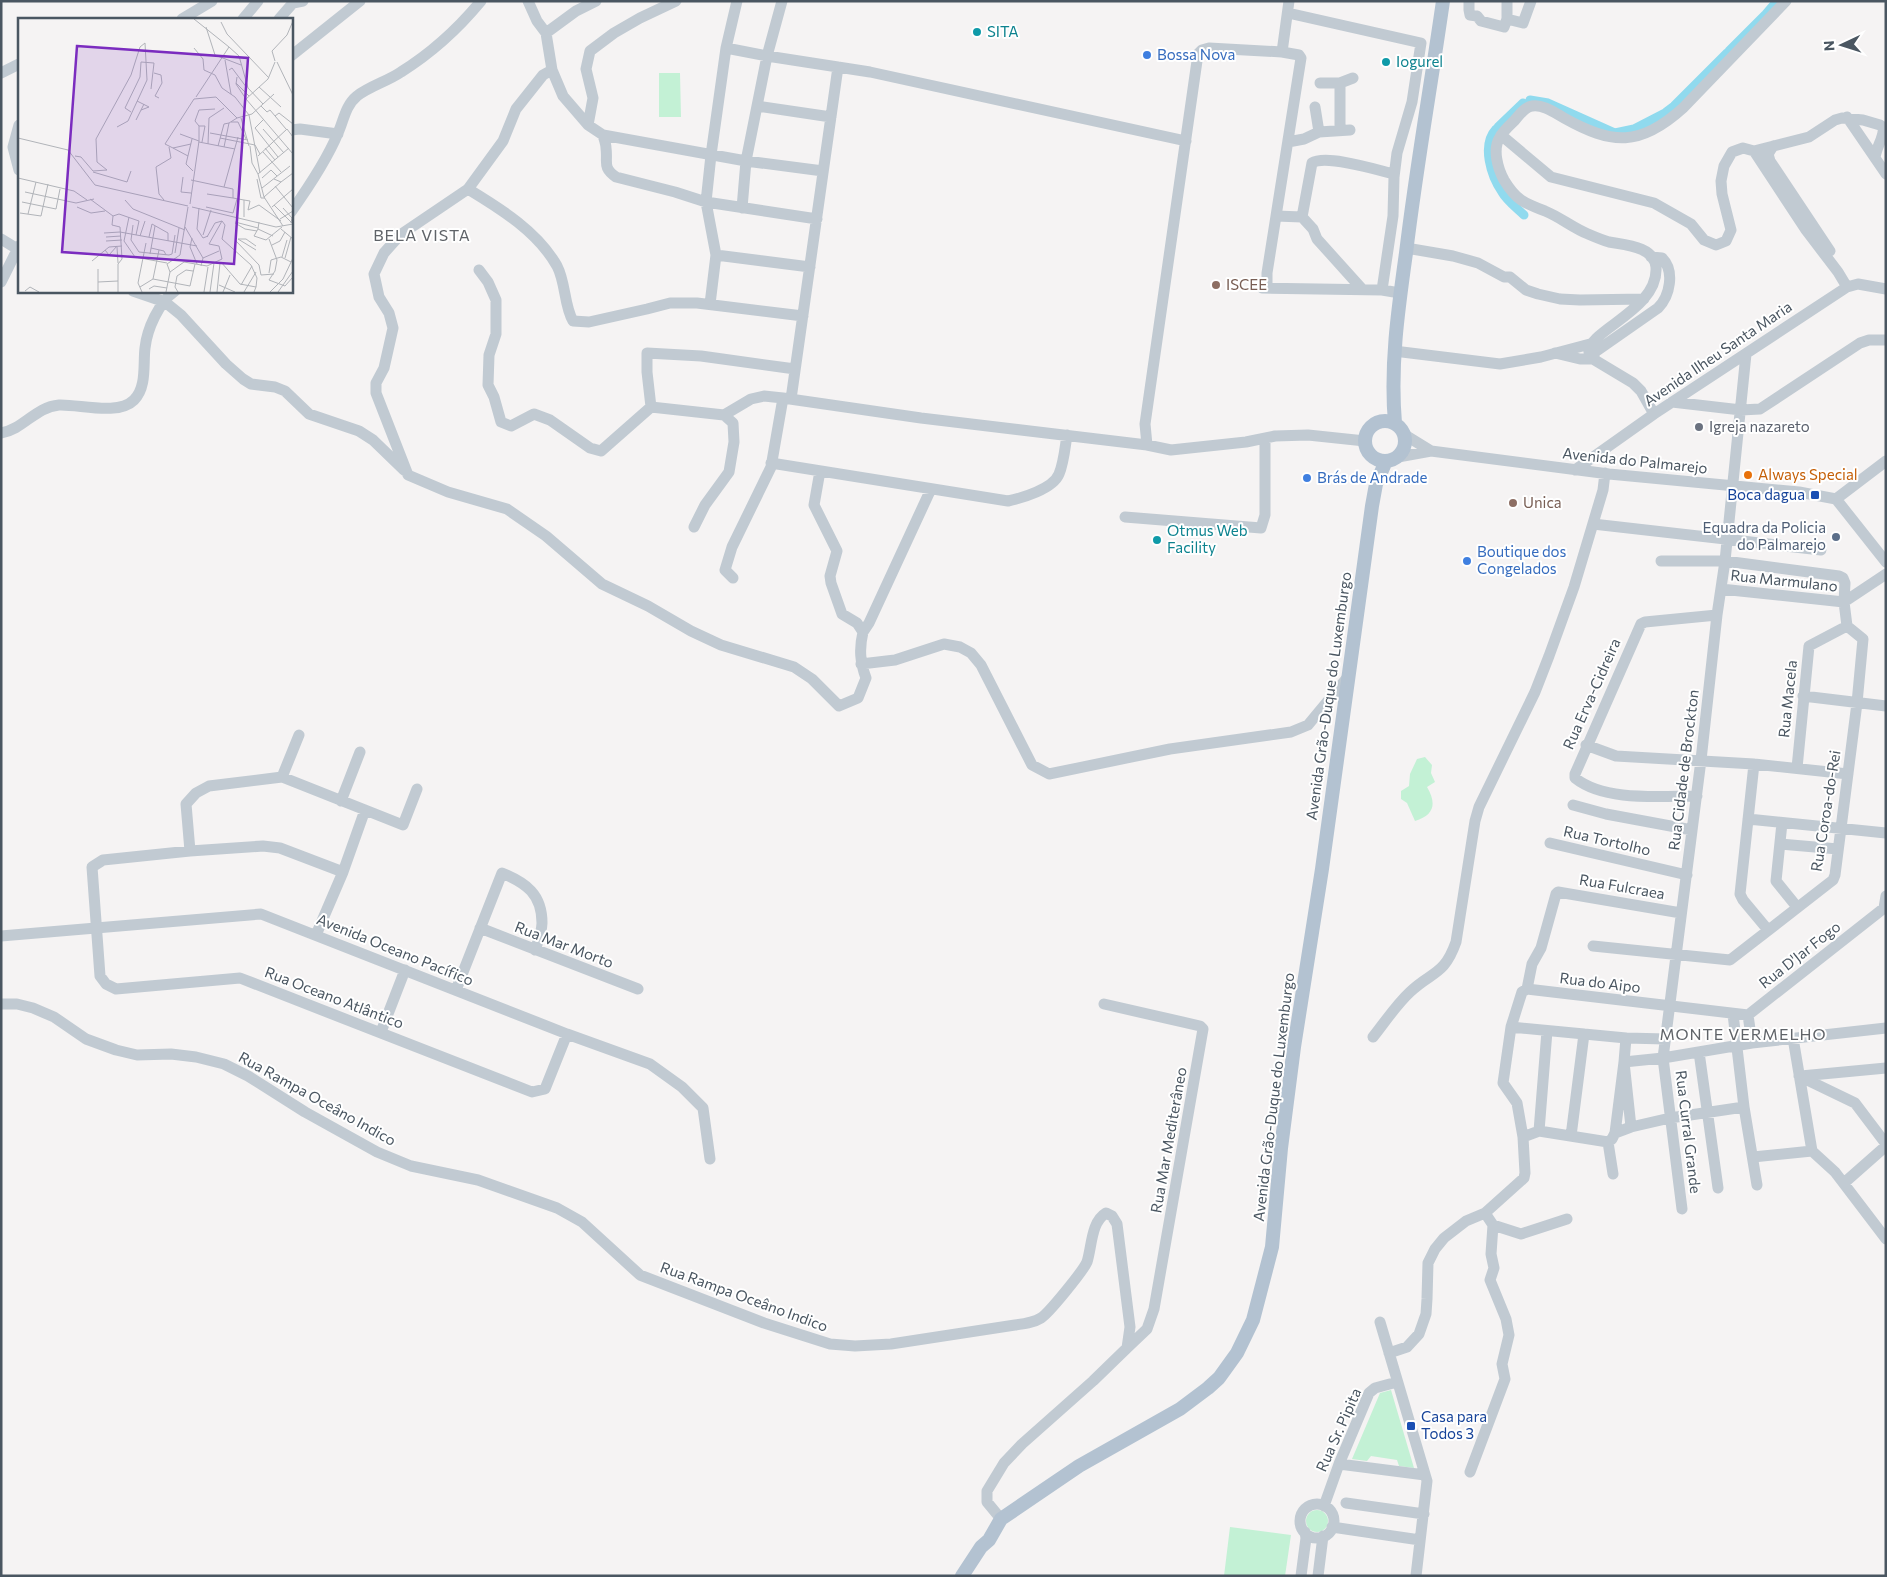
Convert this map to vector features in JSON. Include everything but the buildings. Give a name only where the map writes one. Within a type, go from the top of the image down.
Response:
[{"type":"main road","points":[[1395,423],[1392,394],[1400,292],[1443,1]]},
{"type":"main road","points":[[1374,424],[1384,421],[1395,423],[1400,427],[1405,435],[1404,449],[1385,458],[1367,450],[1365,441],[1367,432],[1392,394]]},
{"type":"main road","name":"Avenida Grão-Duque do Luxemburgo","points":[[962,1576],[981,1547],[989,1540],[1001,1520],[1079,1466],[1198,1397],[1219,1378],[1229,1365],[1253,1320],[1272,1247],[1281,1148],[1347,678],[1376,484],[1385,458]]},
{"type":"street","points":[[184,18],[212,1]]},
{"type":"street","points":[[280,18],[293,3],[303,1]]},
{"type":"street","points":[[292,55],[360,1]]},
{"type":"street","points":[[292,211],[308,188],[338,134],[346,109],[357,96],[400,73],[429,53],[459,27],[481,1]]},
{"type":"street","points":[[528,1],[537,21],[546,33],[552,70],[563,96],[588,125],[603,135],[746,161],[824,170]]},
{"type":"street","points":[[546,33],[576,11],[596,1]]},
{"type":"street","points":[[588,125],[593,98],[586,69],[590,51],[614,33],[676,1]]},
{"type":"street","points":[[710,304],[716,255],[706,202],[726,48],[737,1]]},
{"type":"street","points":[[742,208],[746,161],[767,56],[782,1]]},
{"type":"street","points":[[1470,1],[1470,15],[1477,16],[1481,21],[1504,27],[1507,19],[1507,1]]},
{"type":"street","points":[[1507,19],[1523,23],[1531,1]]},
{"type":"street","points":[[1593,359],[1595,352],[1658,308],[1665,299],[1669,281],[1667,264],[1662,258],[1651,257],[1634,246],[1610,242],[1585,233],[1558,217],[1520,201],[1512,193],[1499,170],[1496,147],[1501,135],[1523,111],[1532,106],[1541,106],[1575,124],[1609,138],[1626,139],[1647,132],[1672,118],[1683,108],[1786,1]]},
{"type":"street","points":[[244,18],[253,3]]},
{"type":"street","points":[[1282,52],[1289,7],[1421,43],[1412,102],[1397,154],[1394,174],[1393,216],[1382,290]]},
{"type":"street","points":[[726,48],[838,67],[1186,141]]},
{"type":"street","points":[[1147,444],[1145,424],[1198,54],[1202,50],[1209,48],[1282,52],[1299,54],[1301,58],[1264,288],[1362,289],[1400,292]]},
{"type":"street","points":[[1,73],[18,64]]},
{"type":"street","points":[[733,578],[726,570],[732,547],[771,468],[795,370],[838,67]]},
{"type":"street","points":[[408,475],[376,393],[376,383],[384,368],[393,328],[389,312],[379,297],[374,274],[384,253],[400,235],[468,189],[503,141],[516,108],[544,75],[552,70]]},
{"type":"street","points":[[1320,83],[1340,83],[1353,78]]},
{"type":"street","points":[[1288,142],[1304,139],[1318,132],[1345,128],[1340,83]]},
{"type":"street","points":[[757,106],[831,117]]},
{"type":"street","points":[[1315,107],[1318,132]]},
{"type":"street","points":[[1501,135],[1551,177],[1654,203],[1691,224],[1704,240],[1716,245],[1726,241],[1731,230],[1721,188],[1724,166],[1729,155],[1735,150],[1743,148],[1754,151],[1808,137],[1834,120],[1847,117],[1881,120],[1885,133],[1877,146],[1875,158]]},
{"type":"street","points":[[1847,117],[1886,174]]},
{"type":"street","points":[[18,129],[13,147],[18,166]]},
{"type":"street","points":[[292,130],[300,129],[338,134]]},
{"type":"street","points":[[603,135],[606,148],[605,164],[609,172],[616,177],[706,202],[817,219]]},
{"type":"street","points":[[1773,146],[1768,154],[1770,161],[1829,249],[1838,272]]},
{"type":"street","points":[[1754,151],[1806,230],[1847,287],[1858,284],[1886,289]]},
{"type":"street","points":[[1302,217],[1312,163],[1315,160],[1340,162],[1394,174]]},
{"type":"street","points":[[468,189],[509,214],[540,244],[558,267],[567,298],[568,313],[573,321],[589,322],[670,303],[710,304],[803,316]]},
{"type":"street","points":[[1276,216],[1302,217],[1313,229],[1317,239],[1362,289]]},
{"type":"street","points":[[1,239],[18,248],[1,282]]},
{"type":"street","points":[[1406,248],[1453,256],[1478,263],[1504,277],[1510,277],[1526,290],[1546,296],[1560,299],[1612,301],[1644,299]]},
{"type":"street","points":[[716,255],[810,267]]},
{"type":"street","points":[[1651,257],[1656,269],[1652,285],[1644,299],[1595,338],[1590,344],[1589,352],[1593,359],[1638,387],[1654,414]]},
{"type":"street","points":[[478,270],[488,282],[496,300],[496,334],[489,356],[488,385],[501,422],[511,426],[534,414],[550,420],[590,448],[601,451],[651,407],[724,415],[733,423],[734,442],[729,472],[706,505],[694,527]]},
{"type":"street","name":"Avenida Ilheu Santa Maria","points":[[1575,470],[1654,414],[1847,287]]},
{"type":"street","points":[[136,292],[165,302],[181,315],[226,364],[251,384],[275,387],[284,391],[309,414],[358,431],[373,440],[408,475],[448,492],[507,509],[546,536],[602,584],[721,645],[794,667],[812,679],[839,706],[858,698],[866,678],[861,664],[860,644],[863,632],[873,615],[931,489]]},
{"type":"street","points":[[1,433],[11,431],[45,408],[59,405],[103,409],[127,405],[135,399],[141,388],[144,347],[149,332],[156,314],[174,292]]},
{"type":"street","points":[[1672,402],[1741,410],[1760,409],[1865,341],[1874,339],[1886,340]]},
{"type":"street","points":[[1394,352],[1500,364],[1541,357],[1552,352],[1590,344]]},
{"type":"street","points":[[1552,352],[1580,359],[1593,359]]},
{"type":"street","points":[[651,407],[647,353],[701,356],[795,370]]},
{"type":"street","name":"Rua Cidade de Brockton","points":[[1663,1058],[1725,561],[1746,354]]},
{"type":"street","points":[[724,415],[751,399],[764,396],[921,418],[1147,444],[1171,450],[1246,442],[1275,436],[1308,435],[1365,441]]},
{"type":"street","points":[[771,463],[1008,501],[1022,498],[1044,489],[1059,476],[1067,435]]},
{"type":"street","name":"Avenida do Palmarejo","points":[[1405,435],[1431,451]]},
{"type":"street","points":[[1125,517],[1261,528],[1265,515],[1265,438]]},
{"type":"street","name":"Avenida do Palmarejo","points":[[1385,458],[1431,451],[1575,470],[1799,492],[1836,499]]},
{"type":"street","points":[[1886,461],[1836,499],[1886,562]]},
{"type":"street","points":[[820,471],[814,506],[837,551],[830,583],[842,614],[857,623],[863,632]]},
{"type":"street","points":[[1373,1037],[1408,994],[1416,986],[1437,974],[1451,955],[1456,942],[1475,821],[1479,807],[1539,683],[1574,587],[1603,490],[1605,473]]},
{"type":"street","points":[[1593,524],[1822,550]]},
{"type":"street","points":[[1660,561],[1725,561],[1839,576],[1843,578],[1845,583],[1844,602],[1847,626]]},
{"type":"street","points":[[1844,602],[1886,574]]},
{"type":"street","name":"Rua Marmulano","points":[[1721,589],[1844,602]]},
{"type":"street","name":"Rua Erva-Cidreira","points":[[1697,796],[1631,797],[1584,786],[1575,778],[1575,774],[1586,745],[1641,624],[1645,622],[1717,615]]},
{"type":"street","name":"Rua Macela","points":[[1797,768],[1802,696],[1809,646],[1847,626]]},
{"type":"street","name":"Rua Coroa-do-Rei","points":[[1593,946],[1730,960],[1833,880],[1857,703],[1863,639],[1847,626]]},
{"type":"street","points":[[861,664],[895,660],[944,644],[960,646],[971,653],[981,666],[1032,765],[1049,774],[1170,749],[1291,732],[1308,724],[1347,678]]},
{"type":"street","points":[[1802,696],[1886,706]]},
{"type":"street","points":[[282,777],[299,735]]},
{"type":"street","points":[[1586,745],[1616,756],[1754,764],[1848,774]]},
{"type":"street","points":[[341,801],[360,752]]},
{"type":"street","points":[[1754,764],[1740,894],[1768,930]]},
{"type":"street","points":[[343,872],[280,848],[263,846],[190,851],[186,804],[196,794],[209,786],[282,777],[403,825],[417,789]]},
{"type":"street","points":[[1573,805],[1606,814],[1692,830]]},
{"type":"street","points":[[316,935],[343,872],[365,810]]},
{"type":"street","points":[[1748,819],[1886,833]]},
{"type":"street","points":[[1782,823],[1776,880],[1797,907]]},
{"type":"street","name":"Rua Tortolho","points":[[1550,843],[1687,875]]},
{"type":"street","points":[[1780,844],[1838,849]]},
{"type":"street","name":"Rua Oceano Atlântico","points":[[190,851],[102,860],[92,867],[100,976],[106,984],[116,989],[240,978],[532,1092],[545,1088],[567,1034]]},
{"type":"street","points":[[456,990],[502,873],[520,880],[536,897],[542,924],[535,950]]},
{"type":"street","name":"Rua Fulcraea","points":[[1527,989],[1532,964],[1541,948],[1558,892],[1681,913]]},
{"type":"street","name":"Rua D'Jar Fogo","points":[[1748,1015],[1885,908],[1886,896]]},
{"type":"street","name":"Avenida Oceano Pacífico","points":[[1,936],[261,914],[567,1034],[650,1064],[682,1087],[702,1108],[710,1159]]},
{"type":"street","name":"Rua Mar Morto","points":[[480,928],[638,989]]},
{"type":"street","points":[[381,1032],[405,970]]},
{"type":"street","points":[[1389,1353],[1407,1346],[1419,1334],[1426,1314],[1429,1258],[1444,1238],[1466,1221],[1485,1213],[1524,1178],[1523,1136],[1517,1103],[1503,1083],[1511,1027],[1522,992],[1527,989]]},
{"type":"street","name":"Rua do Aipo","points":[[1527,989],[1748,1015]]},
{"type":"street","name":"Rua Rampa Oceâno Indico","points":[[1,1004],[17,1004],[33,1008],[54,1017],[86,1039],[116,1050],[138,1055],[171,1054],[196,1057],[224,1064],[248,1076],[305,1112],[377,1152],[411,1166],[478,1180],[557,1208],[582,1222],[640,1275],[764,1323],[830,1344],[855,1346],[891,1344],[1030,1323],[1042,1317],[1086,1263],[1097,1222],[1106,1213],[1112,1216],[1117,1224],[1130,1327],[1127,1348]]},
{"type":"street","name":"Rua Mar Mediterâneo","points":[[1104,1004],[1200,1026],[1203,1029],[1154,1309],[1146,1329],[1127,1348]]},
{"type":"street","points":[[1733,1014],[1744,1107],[1757,1185]]},
{"type":"street","points":[[1748,1015],[1752,1043]]},
{"type":"street","points":[[1511,1027],[1626,1038],[1666,1039]]},
{"type":"street","points":[[1624,1062],[1663,1058],[1736,1045],[1886,1028]]},
{"type":"street","points":[[1539,1131],[1546,1031]]},
{"type":"street","points":[[1571,1136],[1584,1034]]},
{"type":"street","points":[[1613,1174],[1612,1138],[1626,1038]]},
{"type":"street","points":[[1793,1038],[1812,1151],[1835,1172],[1886,1239]]},
{"type":"street","points":[[1699,1052],[1718,1188]]},
{"type":"street","name":"Rua Curral Grande","points":[[1663,1058],[1682,1209]]},
{"type":"street","points":[[1624,1062],[1632,1127]]},
{"type":"street","points":[[1799,1076],[1886,1068]]},
{"type":"street","points":[[1799,1076],[1855,1103],[1886,1145],[1844,1183]]},
{"type":"street","points":[[1523,1136],[1539,1131],[1571,1136],[1612,1138],[1632,1127],[1670,1118],[1744,1107]]},
{"type":"street","points":[[1753,1157],[1812,1151]]},
{"type":"street","points":[[1470,1472],[1505,1379],[1502,1364],[1509,1334],[1506,1319],[1490,1280],[1494,1268],[1491,1254],[1493,1225],[1485,1213]]},
{"type":"street","points":[[1493,1225],[1521,1234],[1567,1219]]},
{"type":"street","points":[[1380,1322],[1427,1486],[1416,1576]]},
{"type":"street","points":[[1001,1520],[987,1502],[987,1491],[1004,1463],[1022,1444],[1127,1348]]},
{"type":"street","name":"Rua Sr. Pipita","points":[[1324,1506],[1339,1464],[1372,1390],[1397,1382]]},
{"type":"street","points":[[1339,1464],[1425,1475]]},
{"type":"street","points":[[1346,1503],[1424,1514]]},
{"type":"street","points":[[1301,1576],[1306,1538],[1300,1522],[1303,1512],[1311,1505],[1318,1504],[1331,1512],[1333,1517],[1332,1527],[1322,1536],[1313,1537],[1304,1532]]},
{"type":"street","points":[[1332,1527],[1420,1540]]},
{"type":"street","points":[[1318,1576],[1322,1536]]},
{"type":"green space","points":[[659,73],[680,73],[681,117],[659,117]]},
{"type":"green space","points":[[1425,757],[1432,765],[1431,773],[1435,782],[1427,787],[1433,804],[1426,816],[1415,821],[1407,803],[1401,799],[1401,791],[1409,786],[1410,774],[1417,759]]},
{"type":"green space","points":[[1391,1390],[1414,1468],[1399,1466],[1397,1460],[1371,1456],[1367,1461],[1352,1459],[1380,1393]]},
{"type":"green space","points":[[1317,1510],[1325,1513],[1328,1521],[1325,1529],[1317,1532],[1309,1529],[1306,1521],[1309,1513]]},
{"type":"green space","points":[[1230,1527],[1291,1535],[1285,1576],[1224,1576]]},
{"type":"waterway","points":[[1766,14],[1777,1]]},
{"type":"waterway","points":[[1729,51],[1765,15]]},
{"type":"waterway","points":[[1666,112],[1727,53]]},
{"type":"waterway","points":[[1530,100],[1548,103],[1615,133],[1634,129],[1665,113]]},
{"type":"waterway","points":[[1498,127],[1523,103]]},
{"type":"waterway","points":[[1496,129],[1489,143],[1488,152],[1491,169],[1504,195],[1524,215]]},
{"type":"place","name":"SITA","points":[[977,32]]},
{"type":"place","name":"Bossa Nova","points":[[1147,55]]},
{"type":"place","name":"Iogurel","points":[[1386,62]]},
{"type":"place","name":"ISCEE","points":[[1216,285]]},
{"type":"place","name":"Igreja nazareto","points":[[1699,427]]},
{"type":"place","name":"Always Special","points":[[1748,475]]},
{"type":"place","name":"Brás de Andrade","points":[[1307,478]]},
{"type":"place","name":"Boca dagua","points":[[1815,495]]},
{"type":"place","name":"Unica","points":[[1513,503]]},
{"type":"place","name":"Equadra da Policia do Palmarejo","points":[[1836,537]]},
{"type":"place","name":"Otmus Web Facility","points":[[1157,540]]},
{"type":"place","name":"Boutique dos Congelados","points":[[1467,561]]},
{"type":"place","name":"Casa para Todos 3","points":[[1411,1426]]},
{"type":"district","name":"BELA VISTA","points":[[422,235]]},
{"type":"district","name":"MONTE VERMELHO","points":[[1743,1034]]}]
